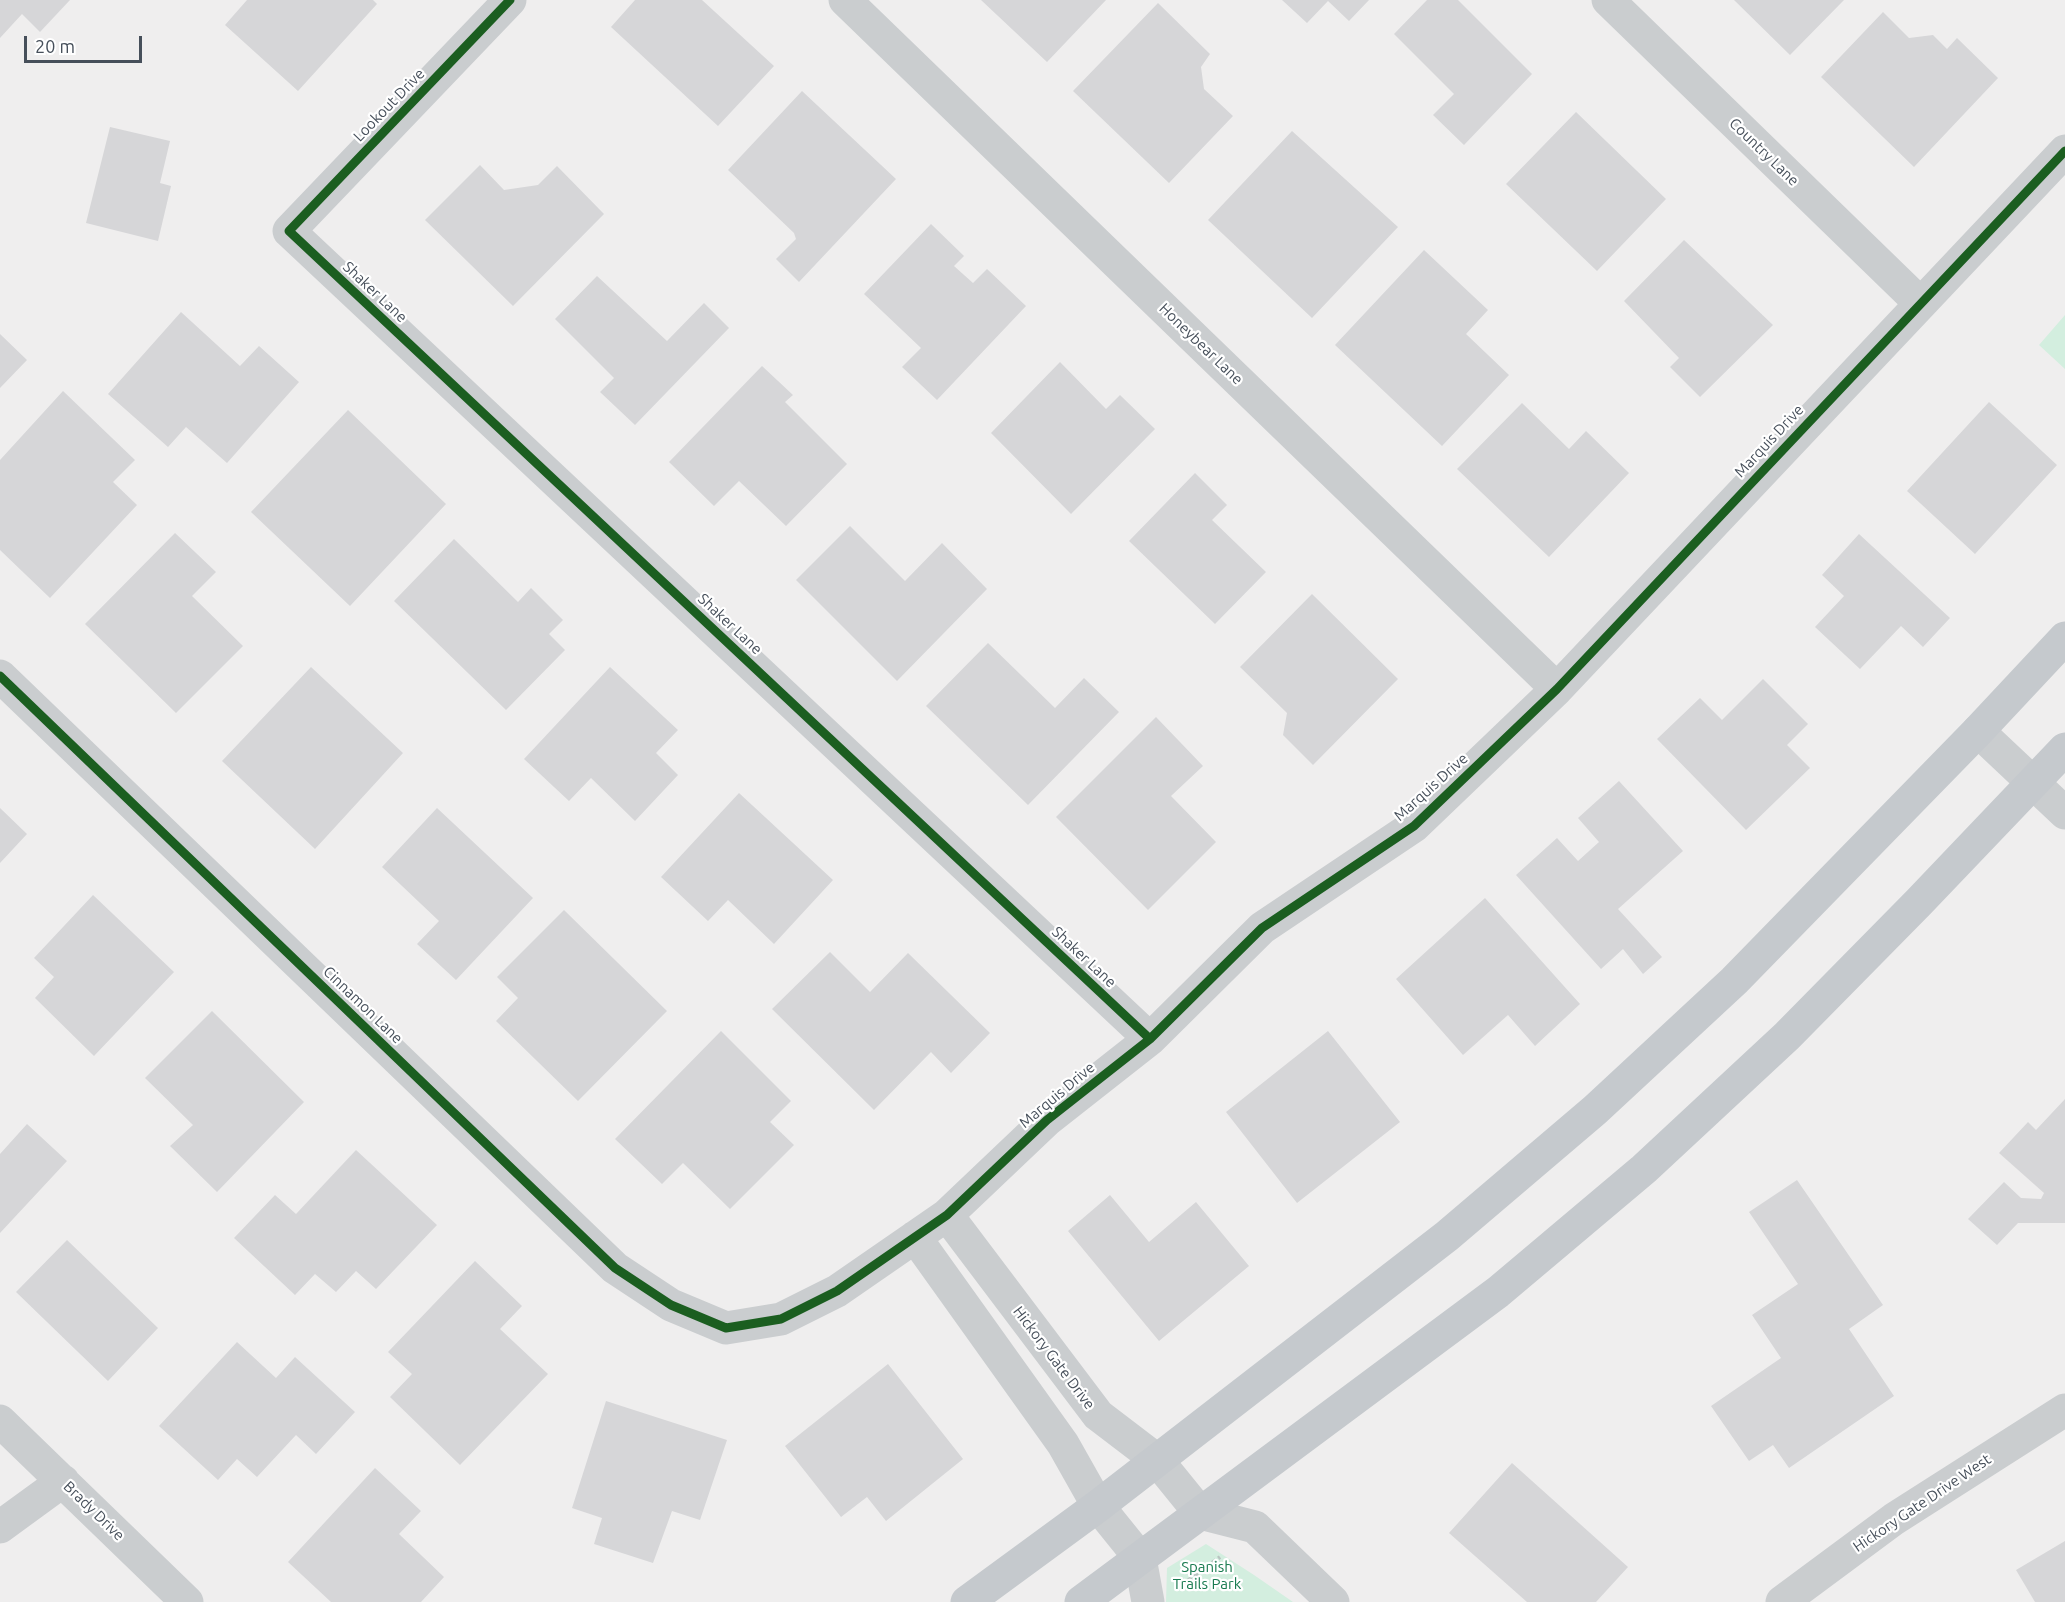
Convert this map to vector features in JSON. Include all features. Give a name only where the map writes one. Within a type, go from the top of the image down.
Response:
[{"type":"main road","points":[[967,1602],[1098,1506],[1447,1236],[1595,1110],[1734,981],[1978,731],[2065,638]]},
{"type":"main road","points":[[1081,1602],[1498,1292],[1644,1169],[1787,1036],[2065,749]]},
{"type":"street","name":"Lookout Drive","points":[[289,231],[510,0]]},
{"type":"street","name":"Honeybear Lane","points":[[845,0],[1557,689]]},
{"type":"street","name":"Country Lane","points":[[1608,0],[1920,303]]},
{"type":"street","name":"Marquis Drive","points":[[726,1328],[781,1319],[837,1291],[947,1215],[1047,1120],[1150,1039],[1262,928],[1414,826],[1557,689],[2065,151]]},
{"type":"street","name":"Shaker Lane","points":[[289,231],[1150,1039]]},
{"type":"street","name":"Cinnamon Lane","points":[[0,676],[615,1268],[671,1305],[726,1328]]},
{"type":"street","points":[[1978,731],[2065,813]]},
{"type":"street","name":"Hickory Gate Drive","points":[[947,1215],[1098,1415],[1157,1460],[1200,1513]]},
{"type":"street","points":[[915,1237],[1063,1444],[1098,1506],[1140,1558],[1162,1596]]},
{"type":"street","name":"Hickory Gate Drive West","points":[[1782,1602],[1894,1519],[2065,1410]]},
{"type":"street","name":"Brady Drive","points":[[0,1420],[187,1602]]},
{"type":"street","points":[[0,1527],[63,1481]]},
{"type":"street","points":[[1200,1513],[1255,1527],[1333,1602]]},
{"type":"path","points":[[1162,1596],[1222,1556]]},
{"type":"green space","points":[[2065,315],[2065,369],[2039,345]]},
{"type":"green space","name":"Spanish Trails Park","points":[[1206,1544],[1293,1602],[1166,1602],[1167,1568]]},
{"type":"building","points":[[0,0],[70,0],[40,32],[22,14],[0,38]]},
{"type":"building","points":[[247,0],[373,0],[377,4],[298,91],[225,25]]},
{"type":"building","points":[[635,0],[702,0],[774,66],[718,126],[611,27]]},
{"type":"building","points":[[981,0],[1106,0],[1047,62]]},
{"type":"building","points":[[1282,0],[1369,0],[1349,21],[1328,1],[1307,23]]},
{"type":"building","points":[[1427,0],[1458,0],[1532,74],[1464,145],[1433,115],[1454,94],[1394,34]]},
{"type":"building","points":[[1734,0],[1844,0],[1790,55]]},
{"type":"building","points":[[1158,3],[1210,54],[1201,67],[1204,89],[1233,116],[1169,183],[1073,91]]},
{"type":"building","points":[[1883,12],[1909,38],[1933,35],[1947,49],[1957,38],[1998,78],[1914,167],[1821,77]]},
{"type":"building","points":[[802,91],[896,179],[799,282],[776,259],[796,239],[794,233],[728,170]]},
{"type":"building","points":[[1576,112],[1666,199],[1597,271],[1506,184]]},
{"type":"building","points":[[110,127],[170,141],[160,183],[171,186],[158,241],[86,223]]},
{"type":"building","points":[[1292,131],[1398,227],[1312,318],[1208,220]]},
{"type":"building","points":[[480,165],[504,190],[538,185],[557,166],[604,214],[513,306],[425,220]]},
{"type":"building","points":[[931,224],[964,256],[954,266],[973,283],[987,269],[1026,306],[937,400],[902,367],[921,348],[864,294]]},
{"type":"building","points":[[1684,240],[1773,325],[1700,397],[1670,367],[1679,358],[1624,301]]},
{"type":"building","points":[[1424,250],[1488,310],[1466,334],[1509,375],[1442,446],[1335,345]]},
{"type":"building","points":[[597,276],[667,341],[704,303],[729,328],[635,425],[600,392],[614,378],[555,319]]},
{"type":"building","points":[[181,312],[240,366],[259,346],[299,382],[227,463],[186,427],[168,447],[108,394]]},
{"type":"building","points":[[0,334],[27,360],[0,388]]},
{"type":"building","points":[[1060,362],[1106,409],[1120,395],[1155,429],[1071,514],[991,433]]},
{"type":"building","points":[[762,366],[793,395],[785,402],[847,464],[786,526],[739,481],[714,506],[669,462]]},
{"type":"building","points":[[63,391],[135,460],[113,482],[137,505],[50,598],[0,550],[0,460]]},
{"type":"building","points":[[1989,402],[2057,465],[1975,554],[1907,491]]},
{"type":"building","points":[[1522,403],[1569,449],[1586,431],[1629,473],[1549,557],[1457,469]]},
{"type":"building","points":[[348,410],[446,504],[350,606],[251,512]]},
{"type":"building","points":[[1195,473],[1227,505],[1212,520],[1266,572],[1215,624],[1129,541]]},
{"type":"building","points":[[850,526],[905,581],[942,543],[987,589],[897,681],[796,580]]},
{"type":"building","points":[[175,533],[216,572],[192,596],[243,646],[176,713],[85,624]]},
{"type":"building","points":[[1859,534],[1950,618],[1923,647],[1901,626],[1860,669],[1815,627],[1844,596],[1822,575]]},
{"type":"building","points":[[454,539],[518,602],[531,588],[563,620],[549,634],[565,650],[506,710],[394,601]]},
{"type":"building","points":[[1312,594],[1398,679],[1313,765],[1283,735],[1287,713],[1240,667]]},
{"type":"building","points":[[988,643],[1055,708],[1084,678],[1119,712],[1028,805],[926,706]]},
{"type":"building","points":[[311,667],[403,753],[315,849],[222,761]]},
{"type":"building","points":[[610,667],[678,730],[656,753],[678,775],[635,821],[591,778],[569,801],[524,759]]},
{"type":"building","points":[[1763,679],[1808,724],[1787,745],[1810,768],[1746,830],[1657,739],[1700,698],[1722,720]]},
{"type":"building","points":[[1156,717],[1203,766],[1171,796],[1216,842],[1148,910],[1056,817]]},
{"type":"building","points":[[1619,781],[1683,851],[1618,909],[1662,957],[1643,974],[1623,949],[1601,969],[1516,875],[1557,838],[1578,861],[1599,842],[1578,818]]},
{"type":"building","points":[[739,793],[833,880],[774,944],[728,900],[708,921],[661,877]]},
{"type":"building","points":[[0,808],[27,834],[0,863]]},
{"type":"building","points":[[437,808],[533,898],[456,980],[417,944],[439,921],[382,867]]},
{"type":"building","points":[[93,895],[174,972],[94,1056],[35,998],[54,977],[34,958]]},
{"type":"building","points":[[1485,898],[1580,1004],[1535,1046],[1508,1015],[1463,1055],[1396,979]]},
{"type":"building","points":[[564,910],[667,1011],[578,1101],[496,1021],[518,998],[497,977]]},
{"type":"building","points":[[830,952],[870,992],[908,953],[990,1033],[951,1073],[931,1052],[874,1110],[772,1009]]},
{"type":"building","points":[[212,1011],[304,1102],[217,1192],[170,1146],[193,1125],[145,1078]]},
{"type":"building","points":[[721,1031],[791,1101],[770,1122],[794,1145],[730,1209],[683,1163],[662,1184],[615,1139]]},
{"type":"building","points":[[1328,1031],[1400,1122],[1297,1203],[1226,1112]]},
{"type":"building","points":[[2065,1099],[2065,1223],[2018,1223],[1997,1245],[1968,1219],[2004,1182],[2021,1198],[2041,1199],[2044,1193],[1999,1153],[2028,1122],[2036,1130]]},
{"type":"building","points":[[27,1124],[67,1161],[0,1233],[0,1154]]},
{"type":"building","points":[[356,1150],[437,1225],[376,1289],[356,1271],[336,1292],[315,1274],[295,1295],[234,1238],[275,1195],[296,1214]]},
{"type":"building","points":[[1797,1180],[1883,1305],[1849,1329],[1894,1396],[1789,1468],[1773,1445],[1749,1461],[1711,1406],[1781,1358],[1752,1315],[1798,1284],[1749,1212]]},
{"type":"building","points":[[1110,1195],[1149,1242],[1196,1202],[1249,1266],[1159,1341],[1068,1231]]},
{"type":"building","points":[[67,1240],[158,1328],[108,1381],[16,1292]]},
{"type":"building","points":[[475,1261],[522,1306],[500,1329],[548,1374],[460,1465],[390,1397],[412,1374],[388,1352]]},
{"type":"building","points":[[237,1342],[276,1378],[295,1357],[355,1412],[316,1454],[296,1435],[257,1477],[237,1459],[218,1480],[159,1426]]},
{"type":"building","points":[[888,1364],[963,1459],[886,1521],[867,1497],[841,1517],[785,1446]]},
{"type":"building","points":[[606,1401],[727,1440],[700,1520],[672,1511],[653,1563],[594,1544],[602,1518],[572,1508]]},
{"type":"building","points":[[1512,1463],[1628,1567],[1596,1602],[1527,1602],[1449,1533]]},
{"type":"building","points":[[375,1468],[421,1511],[399,1534],[444,1577],[421,1602],[331,1602],[288,1562]]},
{"type":"building","points":[[2065,1541],[2065,1602],[2035,1602],[2016,1570]]},
{"type":"cycle path","points":[[510,0],[289,231],[1150,1039]]},
{"type":"cycle path","points":[[0,676],[615,1268],[671,1305],[726,1328],[781,1319],[837,1291],[947,1215],[1047,1120],[1150,1039],[1262,928],[1414,826],[1557,689],[2065,151]]}]
